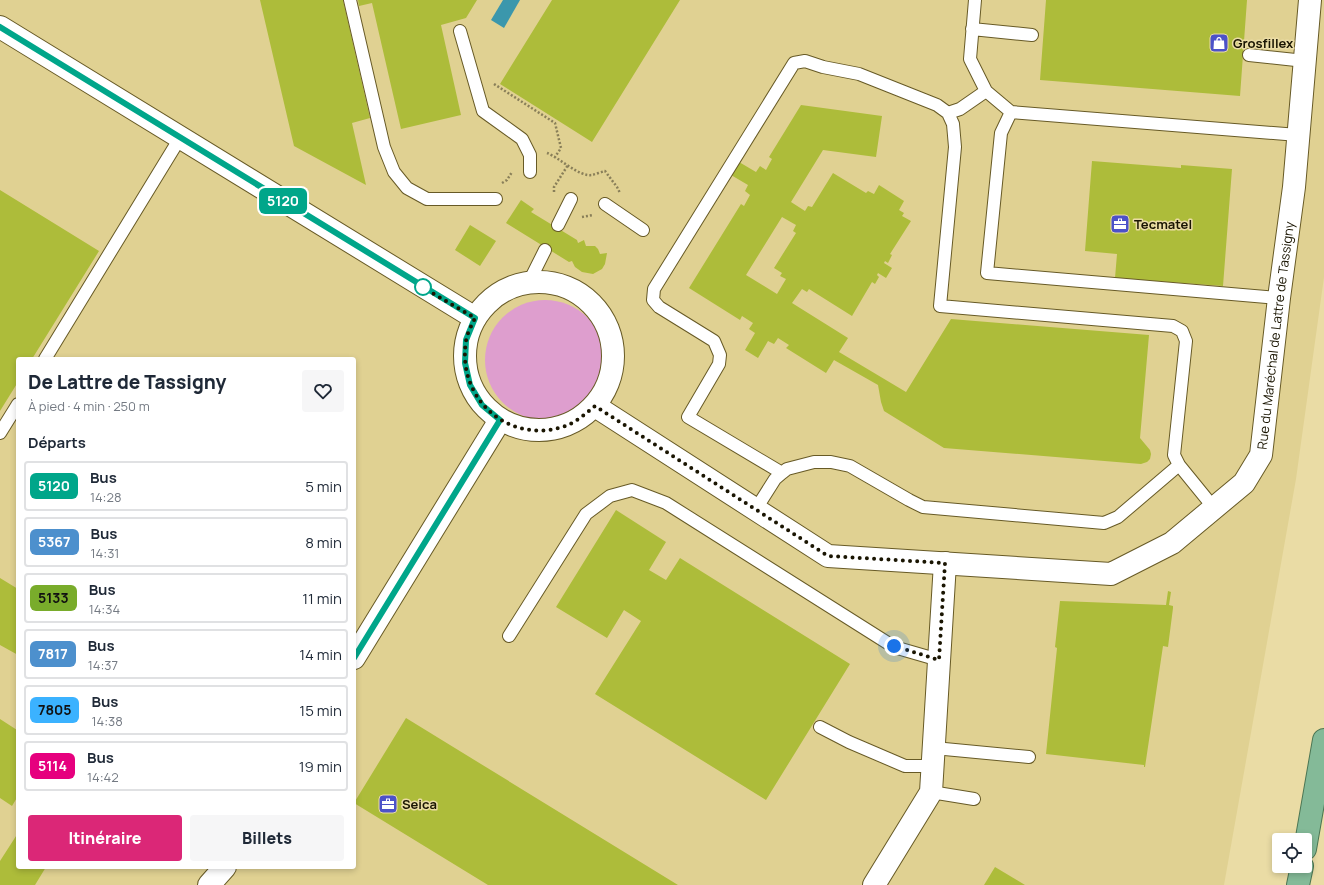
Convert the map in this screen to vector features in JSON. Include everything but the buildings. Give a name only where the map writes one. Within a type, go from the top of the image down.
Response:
[{"type":"highway","points":[[1308,833],[1324,740]]},
{"type":"highway","points":[[1298,885],[1301,873]]},
{"type":"street","name":"Rue du Maréchal de Lattre de Tassigny","points":[[595,406],[828,556],[1111,574],[1172,543],[1244,483],[1261,455],[1279,298],[1294,187],[1310,0]]},
{"type":"street","points":[[0,27],[475,318]]},
{"type":"street","points":[[529,282],[553,283],[576,291],[595,307],[607,325],[613,346],[613,367],[607,388],[595,406],[579,420],[560,428],[539,431],[519,429],[500,420],[482,405],[470,385],[465,363],[466,340],[475,318],[489,301],[508,288],[529,282]]},
{"type":"street","points":[[356,655],[500,420]]},
{"type":"street","points":[[874,885],[931,792],[945,563]]},
{"type":"street","points":[[209,885],[224,869]]},
{"type":"street","points":[[219,885],[225,869]]},
{"type":"lane","points":[[350,0],[384,147],[394,172],[407,188],[427,199],[496,199]]},
{"type":"lane","points":[[975,0],[970,59],[986,91],[1011,112],[1298,135]]},
{"type":"lane","points":[[972,29],[1032,35]]},
{"type":"lane","points":[[460,31],[483,111],[522,139],[530,155],[530,172]]},
{"type":"lane","points":[[1249,55],[1305,61]]},
{"type":"lane","points":[[782,473],[688,417],[719,364],[720,355],[714,341],[659,307],[653,300],[654,289],[794,63],[806,61],[823,67],[859,74],[937,105],[948,113],[953,124],[955,147],[940,306],[1173,326],[1182,331],[1186,341],[1174,455],[1180,465],[1214,508]]},
{"type":"lane","points":[[948,113],[960,109],[986,91]]},
{"type":"lane","points":[[1011,112],[1001,133],[988,273],[1279,298]]},
{"type":"lane","points":[[46,357],[180,138]]},
{"type":"lane","points":[[558,225],[571,200]]},
{"type":"lane","points":[[608,206],[642,230]]},
{"type":"lane","points":[[529,282],[546,250]]},
{"type":"lane","points":[[0,433],[16,407]]},
{"type":"lane","points":[[756,509],[775,479],[787,469],[814,462],[831,462],[850,466],[923,507],[1104,523],[1118,517],[1180,465]]},
{"type":"lane","points":[[509,636],[586,514],[610,496],[632,490],[666,503],[894,646],[939,660]]},
{"type":"lane","points":[[820,727],[905,766],[933,757],[1029,757]]},
{"type":"lane","points":[[931,792],[974,799]]},
{"type":"path","points":[[494,84],[555,123],[561,148],[555,156]]},
{"type":"path","points":[[499,185],[507,180],[521,158],[547,152],[580,173],[591,175],[605,171],[617,187],[620,194],[608,206],[610,213],[602,216],[588,215],[558,225]]},
{"type":"shaded area","points":[[0,0],[1324,0],[1324,277],[1296,479],[1224,885],[0,885]]},
{"type":"shaded area","points":[[545,300],[568,304],[588,317],[601,337],[605,360],[601,383],[588,403],[568,416],[545,420],[522,416],[502,403],[489,383],[485,360],[489,337],[502,317],[522,304]]},
{"type":"water","points":[[503,0],[520,0],[504,28],[491,20]]},
{"type":"bus line","name":"5120","points":[[0,27],[391,268],[475,318],[466,340],[465,363],[470,385],[482,405],[500,420],[356,655]]},
{"type":"place","name":"Grosfillex","points":[[1219,43]]},
{"type":"place","name":"Tecmatel","points":[[1120,224]]},
{"type":"place","name":"Seica","points":[[388,804]]},
{"type":"route","points":[[423,287],[475,318],[466,340],[465,363],[470,385],[482,405],[500,420],[519,429],[539,431],[560,428],[579,420],[595,406],[828,556],[945,563],[939,660],[894,646]]}]
